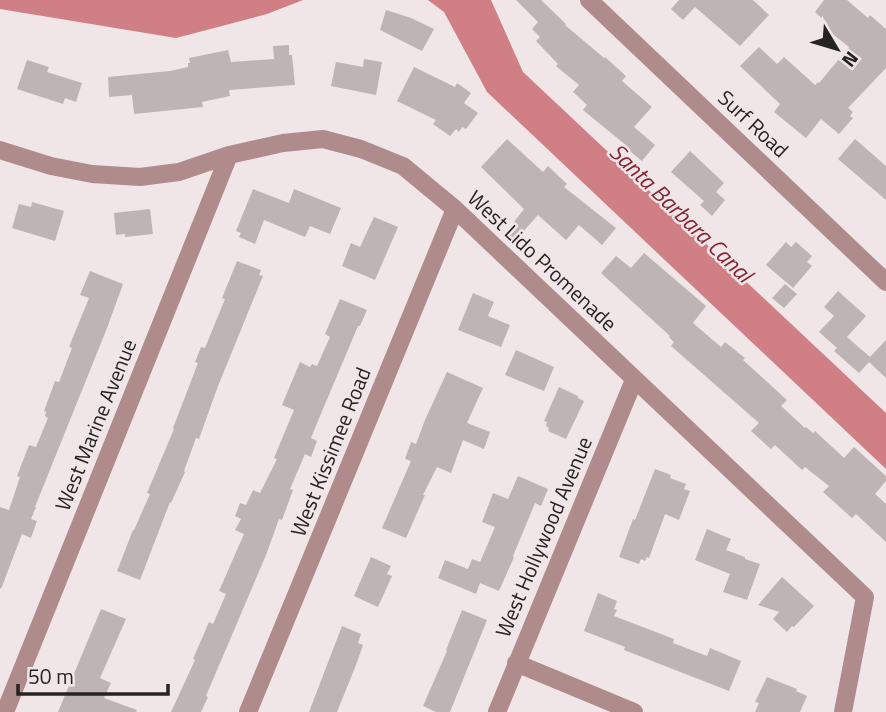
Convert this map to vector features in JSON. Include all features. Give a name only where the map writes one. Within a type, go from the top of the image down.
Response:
[{"type":"street","name":"Surf Road","points":[[589,0],[886,282]]},
{"type":"street","name":"West Lido Promenade","points":[[0,150],[51,166],[92,174],[140,177],[179,172],[229,155],[284,143],[323,139],[361,149],[403,166],[455,209],[865,597],[843,712]]},
{"type":"street","name":"West Marine Avenue","points":[[5,712],[229,155]]},
{"type":"street","name":"West Kissimee Road","points":[[248,712],[455,209]]},
{"type":"street","name":"West Hollywood Avenue","points":[[496,712],[634,380]]},
{"type":"street","points":[[516,663],[634,712]]},
{"type":"shaded area","points":[[0,0],[303,0],[267,14],[176,38],[0,9]]},
{"type":"shaded area","points":[[428,0],[491,0],[523,72],[886,413],[886,469],[487,92],[444,12]]},
{"type":"building","points":[[516,0],[541,0],[565,25],[626,76],[622,81],[652,107],[634,127],[655,145],[642,161],[583,110],[587,105],[573,92],[579,85],[556,66],[558,64],[536,41],[540,37],[532,29],[538,22]]},
{"type":"building","points":[[679,0],[753,0],[769,15],[740,46],[695,7],[683,20],[671,9]]},
{"type":"building","points":[[824,0],[847,0],[886,29],[886,68],[848,108],[853,112],[850,116],[853,118],[839,134],[821,119],[806,138],[774,112],[780,104],[740,66],[759,47],[777,64],[784,57],[815,85],[819,83],[849,47],[825,28],[828,24],[815,12]]},
{"type":"building","points":[[386,10],[434,29],[422,51],[380,30]]},
{"type":"building","points":[[289,45],[295,85],[229,90],[230,96],[202,102],[203,107],[134,114],[132,95],[109,97],[108,77],[188,67],[189,58],[228,50],[231,62],[274,59],[273,46]]},
{"type":"building","points":[[364,59],[382,62],[376,95],[331,86],[336,62],[363,67]]},
{"type":"building","points":[[27,60],[49,67],[47,72],[82,83],[76,102],[65,98],[63,104],[17,89]]},
{"type":"building","points":[[414,67],[455,87],[457,83],[471,93],[464,103],[478,113],[466,129],[462,127],[459,132],[456,129],[450,136],[433,124],[436,120],[397,101]]},
{"type":"building","points":[[507,139],[543,172],[548,166],[567,184],[564,187],[616,228],[602,245],[579,225],[566,240],[538,215],[513,243],[504,235],[524,209],[481,167]]},
{"type":"building","points":[[855,139],[886,166],[886,200],[838,159]]},
{"type":"building","points":[[690,151],[724,183],[716,192],[725,200],[712,216],[700,205],[704,201],[671,172]]},
{"type":"building","points":[[253,189],[289,203],[294,189],[341,208],[330,234],[310,226],[305,237],[264,220],[255,244],[239,237],[241,233],[236,231]]},
{"type":"building","points":[[32,202],[64,211],[55,241],[12,228],[19,204],[31,207]]},
{"type":"building","points":[[150,209],[153,234],[125,237],[125,234],[116,235],[114,213]]},
{"type":"building","points":[[374,217],[398,227],[375,280],[342,266],[351,243],[360,247]]},
{"type":"building","points":[[786,242],[791,247],[796,242],[812,256],[807,262],[812,266],[793,288],[766,265]]},
{"type":"building","points":[[644,253],[706,306],[693,323],[721,347],[725,342],[745,358],[743,360],[787,400],[781,406],[805,428],[813,433],[815,431],[844,458],[854,447],[886,476],[886,481],[875,494],[886,504],[886,542],[856,514],[852,518],[823,492],[829,486],[805,467],[802,470],[775,445],[771,449],[751,431],[759,423],[671,346],[674,342],[670,336],[601,273],[616,256],[631,268]]},
{"type":"building","points":[[237,261],[261,270],[259,275],[263,276],[140,580],[117,571],[150,494],[147,493],[198,363],[195,362],[201,347],[205,348]]},
{"type":"building","points":[[90,271],[123,284],[35,507],[31,519],[37,521],[31,538],[22,534],[1,589],[0,507],[9,510],[20,477],[17,476],[29,445],[36,447],[48,418],[44,411],[55,381],[59,382],[72,348],[69,347],[89,298],[80,295]]},
{"type":"building","points":[[785,284],[797,294],[784,308],[772,298]]},
{"type":"building","points":[[838,291],[866,316],[847,337],[870,357],[886,340],[886,378],[869,362],[859,373],[834,351],[837,348],[819,332],[834,316],[824,307]]},
{"type":"building","points":[[473,293],[494,302],[488,316],[510,325],[501,347],[458,330]]},
{"type":"building","points":[[340,299],[367,310],[311,438],[317,441],[311,457],[305,454],[290,489],[293,490],[282,520],[279,519],[201,712],[171,712],[209,622],[213,624],[226,594],[219,591],[244,534],[235,530],[241,519],[235,516],[240,503],[246,505],[253,490],[260,493],[277,459],[274,458],[294,410],[282,405],[300,362],[310,367],[312,364],[317,366],[330,337],[325,334]]},
{"type":"building","points":[[516,350],[554,367],[544,391],[505,375]]},
{"type":"building","points":[[447,372],[483,388],[467,423],[490,432],[484,449],[463,440],[451,473],[437,467],[406,538],[382,528],[411,461],[405,459],[411,442],[416,444]]},
{"type":"building","points":[[559,387],[584,401],[566,439],[548,431],[547,422],[544,421]]},
{"type":"building","points":[[655,469],[686,484],[684,489],[690,491],[679,520],[665,514],[649,558],[645,561],[641,559],[639,564],[619,557]]},
{"type":"building","points":[[518,476],[548,489],[541,506],[535,503],[499,591],[480,583],[476,594],[438,578],[445,560],[468,569],[472,559],[480,562],[495,527],[482,522],[493,493],[508,499]]},
{"type":"building","points":[[707,529],[731,539],[726,550],[760,564],[747,600],[723,592],[730,574],[695,560]]},
{"type":"building","points":[[371,557],[391,566],[387,574],[392,576],[378,607],[354,596]]},
{"type":"building","points":[[782,577],[814,606],[787,632],[773,619],[779,612],[758,605]]},
{"type":"building","points":[[598,593],[617,601],[614,616],[674,639],[673,643],[707,656],[710,648],[741,661],[729,691],[624,650],[625,647],[584,631]]},
{"type":"building","points":[[101,609],[126,619],[100,678],[111,683],[104,698],[137,710],[58,712]]},
{"type":"building","points":[[462,610],[487,620],[450,712],[436,712],[423,706]]},
{"type":"building","points":[[342,626],[361,634],[358,643],[363,645],[356,665],[337,712],[309,712]]},
{"type":"building","points":[[767,677],[807,696],[800,712],[755,712],[759,703],[755,702]]},
{"type":"water label","name":"Santa Barbara Canal","points":[[681,213]]}]
